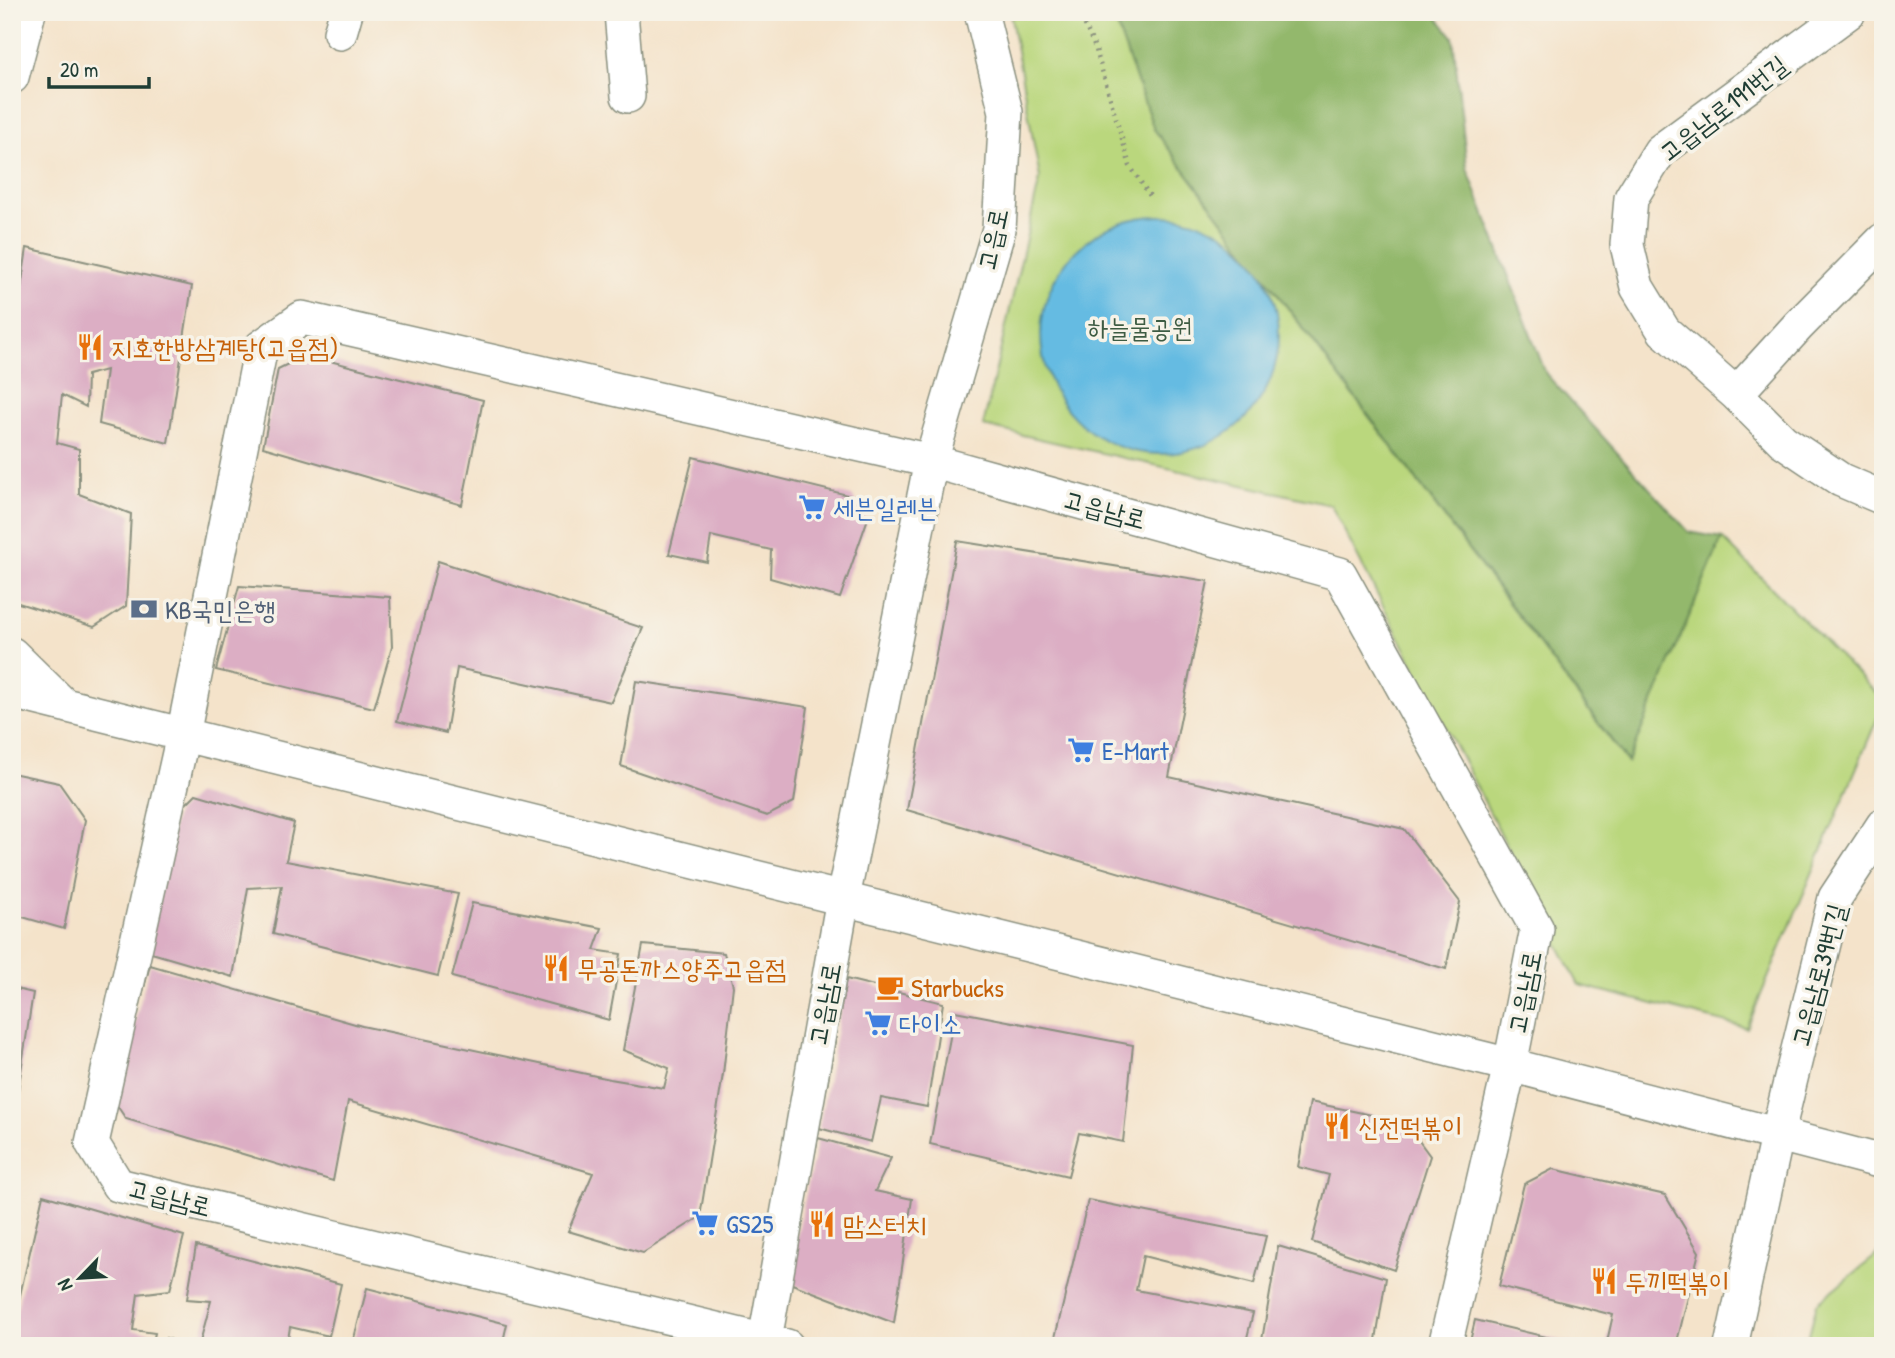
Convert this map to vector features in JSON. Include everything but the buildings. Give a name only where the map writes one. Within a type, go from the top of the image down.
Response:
[{"type":"street","points":[[12,77],[29,12]]},
{"type":"street","points":[[621,12],[628,96]]},
{"type":"street","name":"고읍로","points":[[931,461],[999,229],[1006,112],[981,12]]},
{"type":"street","name":"고읍남로191번길","points":[[1849,12],[1660,151],[1631,198],[1627,245],[1637,287],[1664,331],[1736,394],[1783,440],[1841,480],[1883,498]]},
{"type":"street","points":[[1736,394],[1798,326],[1883,240]]},
{"type":"street","name":"고읍남로","points":[[931,461],[842,898],[776,1343],[118,1185],[92,1143],[183,735],[261,347],[302,318],[931,461],[1340,574],[1536,929],[1510,1065],[1445,1346]]},
{"type":"street","points":[[12,654],[64,705]]},
{"type":"street","points":[[12,692],[1510,1065],[1883,1162]]},
{"type":"street","points":[[12,709],[64,705]]},
{"type":"street","name":"고읍남로39번길","points":[[1777,1136],[1835,898],[1883,825]]},
{"type":"street","points":[[1731,1346],[1777,1136]]},
{"type":"path","points":[[1079,12],[1096,50],[1130,166],[1152,199]]},
{"type":"green space","name":"하늘물공원","points":[[1010,12],[1112,12],[1154,129],[1627,762],[1722,538],[1883,700],[1747,1028],[1579,985],[1331,505],[983,426],[1040,178]]},
{"type":"green space","points":[[1112,12],[1433,12],[1453,37],[1467,168],[1546,374],[1689,532],[1722,538],[1628,762],[1154,129]]},
{"type":"green space","points":[[1883,1250],[1883,1346],[1806,1346],[1817,1303]]},
{"type":"water","points":[[1160,216],[1183,218],[1205,225],[1226,236],[1244,251],[1259,269],[1270,290],[1277,312],[1277,358],[1270,380],[1259,401],[1244,419],[1226,434],[1205,445],[1183,452],[1160,454],[1137,452],[1115,445],[1094,434],[1076,419],[1061,401],[1050,380],[1043,358],[1041,335],[1043,312],[1050,290],[1061,269],[1076,251],[1094,236],[1115,225],[1137,218]]},
{"type":"place","name":"지호한방삼계탕(고읍점)","points":[[90,347]]},
{"type":"place","name":"세븐일레븐","points":[[812,507]]},
{"type":"place","name":"KB국민은행","points":[[144,609]]},
{"type":"place","name":"E-Mart","points":[[1081,750]]},
{"type":"place","name":"무공돈까스양주고읍점","points":[[556,968]]},
{"type":"place","name":"Starbucks","points":[[890,987]]},
{"type":"place","name":"다이소","points":[[878,1023]]},
{"type":"place","name":"신전떡볶이","points":[[1337,1126]]},
{"type":"place","name":"GS25","points":[[705,1223]]},
{"type":"place","name":"맘스터치","points":[[822,1224]]},
{"type":"place","name":"두끼떡볶이","points":[[1604,1281]]}]
